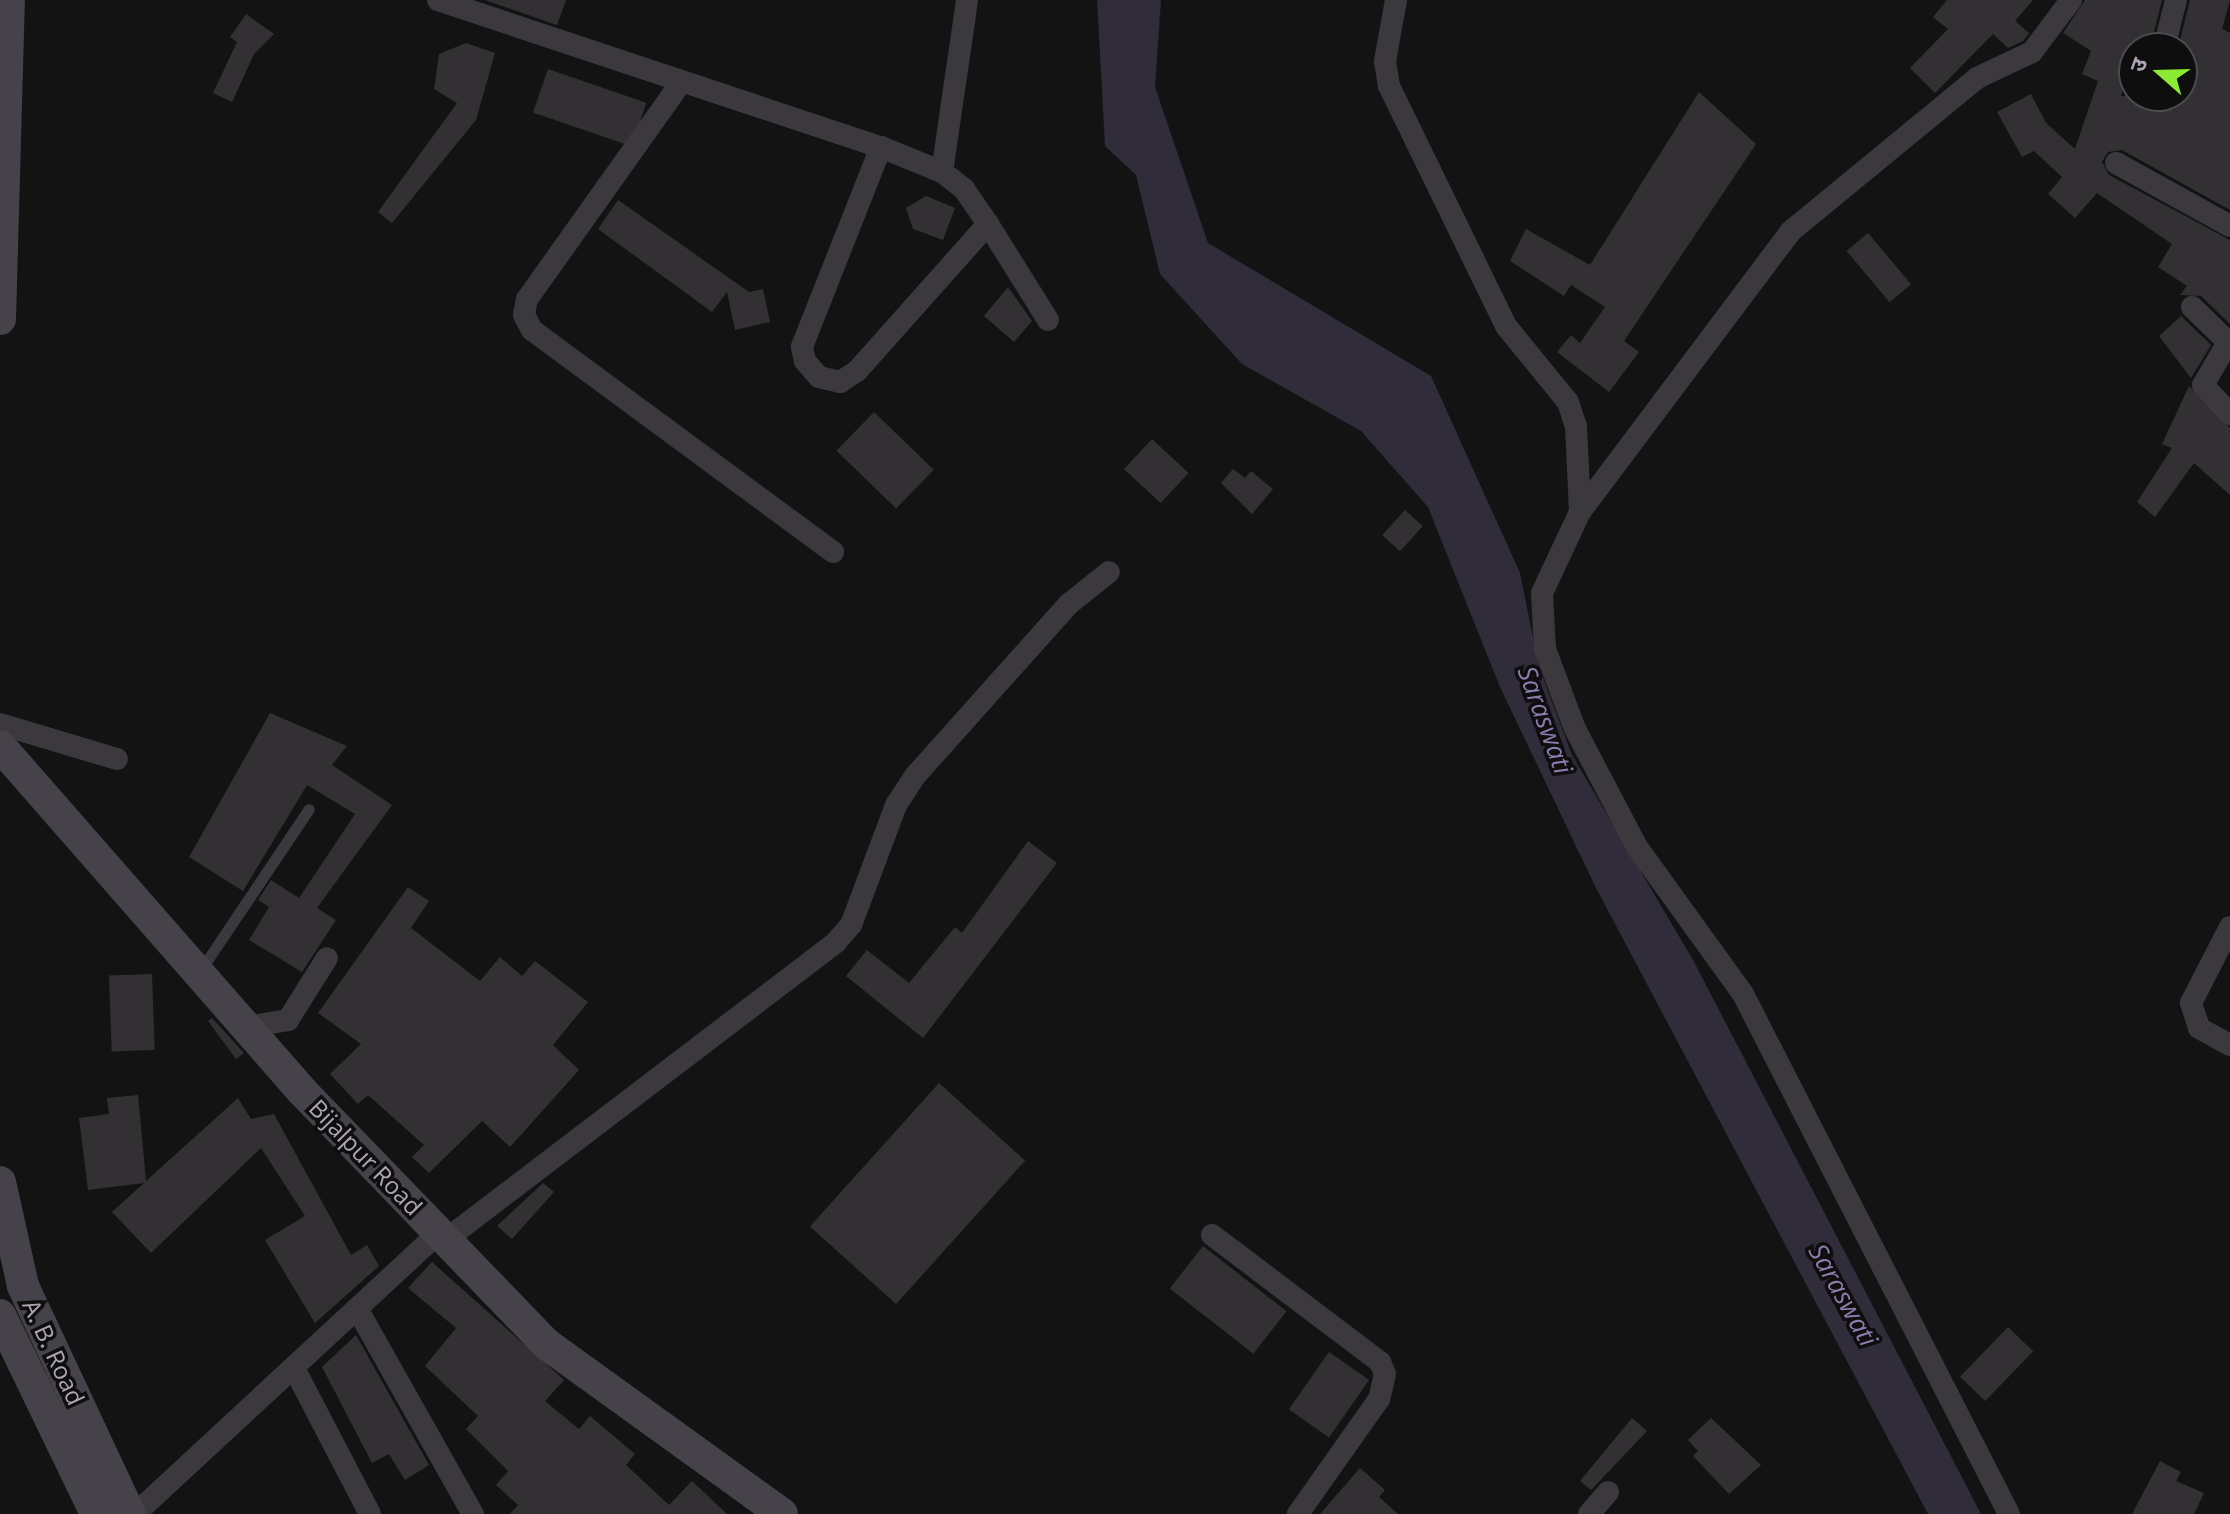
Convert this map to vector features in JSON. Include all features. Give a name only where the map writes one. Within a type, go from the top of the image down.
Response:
[{"type":"main road","points":[[0,319],[9,0]]},
{"type":"main road","name":"Bijalpur Road","points":[[0,746],[248,1027],[441,1237],[606,1392],[761,1508]]},
{"type":"main road","name":"A. B. Road","points":[[0,1182],[23,1286],[133,1514]]},
{"type":"main road","name":"A. B. Road","points":[[0,1315],[96,1514]]},
{"type":"street","points":[[438,0],[680,84],[881,147],[942,172],[964,189],[1048,320]]},
{"type":"street","points":[[942,172],[967,0]]},
{"type":"street","points":[[1396,0],[1385,61],[1389,86],[1506,326],[1568,402],[1576,426],[1580,512]]},
{"type":"street","points":[[2009,1514],[1743,994],[1637,847],[1575,729],[1545,649],[1542,593],[1580,512],[1791,231],[1977,78],[2032,52],[2071,0]]},
{"type":"street","points":[[2168,32],[2176,0]]},
{"type":"street","points":[[680,84],[527,299],[524,315],[532,330],[833,552]]},
{"type":"street","points":[[881,147],[802,347],[819,377],[840,382],[857,371],[988,224]]},
{"type":"street","points":[[2116,163],[2230,226]]},
{"type":"street","points":[[2192,307],[2229,340],[2203,385],[2230,414]]},
{"type":"street","points":[[133,1514],[441,1237],[836,942],[851,925],[896,805],[915,776],[1069,604],[1109,572]]},
{"type":"street","points":[[0,724],[117,759]]},
{"type":"street","points":[[2230,927],[2191,1015],[2230,1045]]},
{"type":"street","points":[[248,1027],[288,1020],[327,958]]},
{"type":"street","points":[[1212,1235],[1380,1362],[1385,1374],[1379,1399],[1298,1514]]},
{"type":"street","points":[[359,1312],[473,1514]]},
{"type":"street","points":[[295,1370],[370,1514]]},
{"type":"street","points":[[1589,1514],[1608,1492]]},
{"type":"lane","points":[[200,971],[309,809]]},
{"type":"water","name":"Saraswati","points":[[1097,0],[1161,0],[1155,87],[1208,243],[1431,376],[1520,573],[1539,667],[1572,755],[1693,960],[1981,1514],[1928,1514],[1596,888],[1500,687],[1428,507],[1361,431],[1242,364],[1160,274],[1136,175],[1105,146]]},
{"type":"building","points":[[485,0],[566,0],[557,25]]},
{"type":"building","points":[[1947,0],[2033,0],[2015,21],[2029,33],[2023,41],[2008,48],[1993,34],[1935,93],[1910,68],[1948,29],[1933,17]]},
{"type":"building","points":[[2085,0],[2162,0],[2154,32],[2118,32],[2118,112],[2198,112],[2198,32],[2182,32],[2190,0],[2230,0],[2222,29],[2230,33],[2230,210],[2122,150],[2108,152],[2102,162],[2109,175],[2230,240],[2230,324],[2201,296],[2180,295],[2187,286],[2158,267],[2172,244],[2097,193],[2075,218],[2048,194],[2062,177],[2034,151],[2022,157],[1997,112],[2031,94],[2046,123],[2075,149],[2098,81],[2082,74],[2091,51],[2063,33]]},
{"type":"building","points":[[246,14],[274,34],[254,54],[232,102],[213,93],[237,42],[230,37]]},
{"type":"building","points":[[466,43],[495,53],[476,120],[392,223],[378,212],[457,103],[434,89],[439,54]]},
{"type":"building","points":[[548,69],[646,103],[631,146],[533,112]]},
{"type":"building","points":[[1699,92],[1756,144],[1624,341],[1639,352],[1609,392],[1557,352],[1571,335],[1580,343],[1605,307],[1571,285],[1564,296],[1510,261],[1526,229],[1590,265]]},
{"type":"building","points":[[926,196],[955,208],[943,240],[913,229],[906,208]]},
{"type":"building","points":[[618,200],[749,292],[763,289],[770,322],[735,330],[727,292],[712,312],[598,229]]},
{"type":"building","points":[[1868,233],[1911,284],[1890,302],[1847,251]]},
{"type":"building","points":[[1008,287],[1032,321],[1014,342],[984,316]]},
{"type":"building","points":[[2181,316],[2211,345],[2191,378],[2159,336]]},
{"type":"building","points":[[2189,386],[2230,428],[2230,495],[2194,463],[2155,517],[2137,502],[2172,448],[2162,444]]},
{"type":"building","points":[[874,412],[934,470],[896,509],[836,451]]},
{"type":"building","points":[[1152,439],[1189,473],[1161,503],[1124,469]]},
{"type":"building","points":[[1233,469],[1245,478],[1251,471],[1273,489],[1252,514],[1221,483]]},
{"type":"building","points":[[1405,510],[1423,526],[1400,551],[1382,535]]},
{"type":"building","points":[[270,713],[347,746],[332,765],[392,805],[317,908],[336,920],[302,972],[249,940],[269,907],[258,900],[271,880],[299,898],[355,814],[307,785],[243,891],[189,857]]},
{"type":"building","points":[[1028,841],[1057,863],[923,1038],[846,976],[867,950],[909,983],[955,927],[962,933]]},
{"type":"building","points":[[408,887],[429,901],[411,928],[480,981],[500,957],[522,976],[535,961],[588,1002],[553,1045],[579,1070],[510,1147],[482,1121],[429,1173],[412,1157],[424,1145],[368,1095],[358,1104],[330,1074],[361,1044],[318,1013]]},
{"type":"building","points":[[152,974],[155,1050],[112,1051],[109,976]]},
{"type":"building","points":[[212,1018],[244,1053],[236,1059],[208,1021]]},
{"type":"building","points":[[939,1083],[1025,1161],[896,1304],[810,1226]]},
{"type":"building","points":[[138,1095],[146,1181],[238,1098],[251,1119],[274,1114],[351,1255],[367,1245],[379,1266],[315,1323],[265,1240],[305,1216],[261,1148],[151,1253],[112,1212],[144,1183],[88,1190],[79,1118],[109,1114],[107,1098]]},
{"type":"building","points":[[543,1183],[554,1192],[512,1239],[497,1226]]},
{"type":"building","points":[[1203,1246],[1287,1311],[1253,1354],[1170,1289]]},
{"type":"building","points":[[432,1262],[564,1380],[545,1401],[579,1429],[590,1416],[635,1454],[626,1465],[669,1505],[692,1481],[727,1514],[510,1514],[518,1505],[496,1485],[508,1471],[466,1429],[478,1416],[425,1366],[456,1328],[408,1288]]},
{"type":"building","points":[[2008,1327],[2033,1351],[1985,1401],[1960,1377]]},
{"type":"building","points":[[356,1335],[429,1465],[405,1480],[389,1454],[372,1463],[322,1367]]},
{"type":"building","points":[[1329,1352],[1369,1380],[1329,1437],[1289,1409]]},
{"type":"building","points":[[1632,1418],[1647,1431],[1591,1490],[1580,1481]]},
{"type":"building","points":[[1711,1418],[1761,1465],[1729,1494],[1693,1456],[1698,1451],[1688,1440]]},
{"type":"building","points":[[2160,1461],[2181,1472],[2176,1481],[2204,1493],[2194,1514],[2132,1514]]},
{"type":"building","points":[[1360,1468],[1385,1490],[1379,1497],[1398,1514],[1320,1514]]}]
